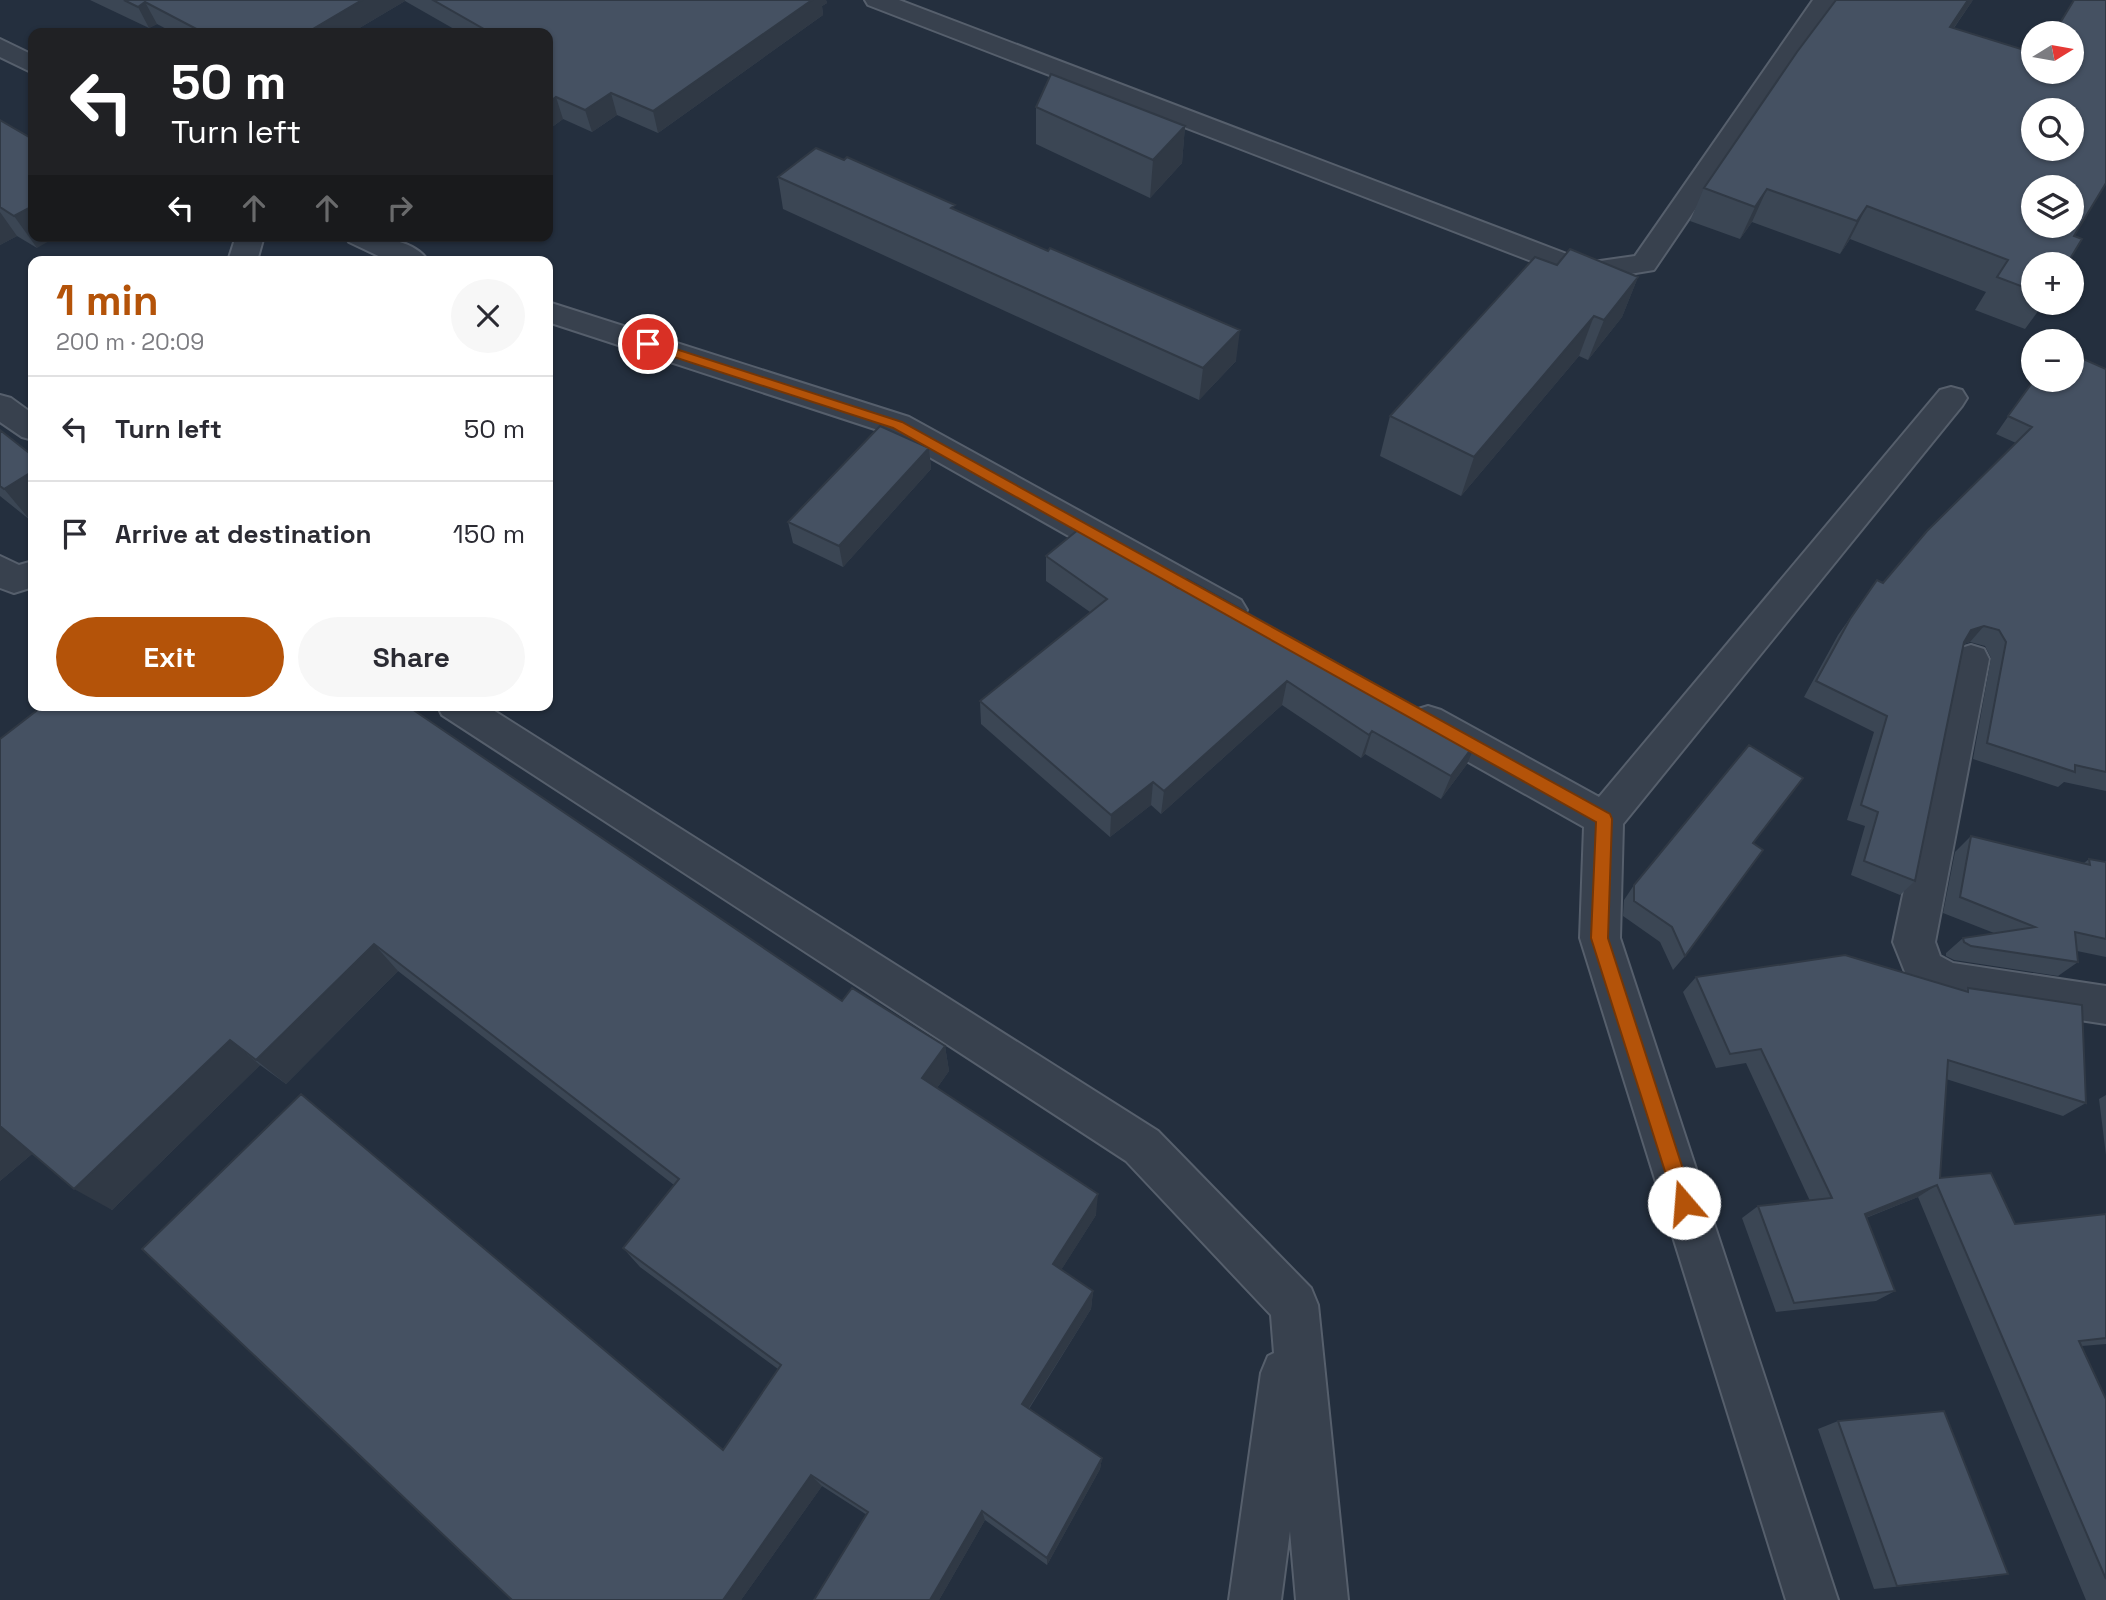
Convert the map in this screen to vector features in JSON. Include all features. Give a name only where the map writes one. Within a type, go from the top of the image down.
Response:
[{"type":"street","points":[[877,0],[1562,263],[1593,271],[1644,264],[1825,0]]},
{"type":"street","points":[[0,47],[28,62]]},
{"type":"street","points":[[372,242],[403,256]]},
{"type":"street","points":[[553,314],[898,425],[1251,622]]},
{"type":"street","points":[[1812,1600],[1600,938],[1604,819],[1951,398]]},
{"type":"street","points":[[0,407],[28,426]]},
{"type":"street","points":[[0,569],[14,580],[28,576]]},
{"type":"street","points":[[1971,659],[1914,942],[1924,969],[1948,981],[2106,1005]]},
{"type":"street","points":[[1397,703],[1604,819]]},
{"type":"street","points":[[465,711],[1142,1146],[1294,1305],[1322,1600]]},
{"type":"street","points":[[1255,1600],[1294,1305]]},
{"type":"building","points":[[124,0],[362,0],[314,28],[194,28],[145,2],[138,7]]},
{"type":"building","points":[[433,0],[812,0],[653,111],[611,93],[585,110],[556,97],[553,99],[553,28],[482,28]]},
{"type":"building","points":[[1836,0],[1968,0],[1950,27],[2021,49],[2021,84],[2084,84],[2084,21],[2061,21],[2074,0],[2106,0],[2106,183],[2084,219],[2084,175],[2021,175],[2021,238],[2082,239],[2074,252],[2021,252],[2021,286],[1997,277],[2008,260],[1867,206],[1857,221],[1767,189],[1755,207],[1704,188]]},
{"type":"building","points":[[1051,74],[1185,126],[1153,160],[1036,107]]},
{"type":"building","points":[[0,120],[28,136],[28,209],[14,216],[0,207]]},
{"type":"building","points":[[816,148],[844,160],[847,157],[955,205],[951,208],[1048,251],[1050,248],[1240,330],[1203,368],[778,177]]},
{"type":"building","points":[[1570,249],[1638,277],[1604,320],[1594,316],[1474,457],[1390,416],[1535,257],[1557,265]]},
{"type":"building","points":[[2084,359],[2106,369],[2106,772],[2075,765],[2075,772],[1987,743],[2006,642],[1999,630],[1984,626],[1971,630],[1964,642],[1915,881],[1864,861],[1878,812],[1861,805],[1887,716],[1816,681],[1850,619],[1877,580],[1883,583],[1927,531],[2032,427],[2008,416],[2025,392],[2084,392]]},
{"type":"building","points":[[880,426],[929,448],[839,546],[788,522]]},
{"type":"building","points":[[0,430],[28,452],[28,474],[4,489],[0,486]]},
{"type":"building","points":[[1084,525],[1178,588],[1187,579],[1477,741],[1451,776],[1372,731],[1369,735],[1287,681],[1164,791],[1153,782],[1111,815],[980,701],[1107,599],[1046,556]]},
{"type":"building","points":[[36,711],[415,711],[842,1001],[852,988],[945,1046],[922,1078],[1098,1194],[1053,1264],[1093,1291],[1022,1404],[1102,1458],[1047,1558],[982,1511],[930,1600],[814,1600],[868,1512],[811,1475],[723,1600],[512,1600],[142,1249],[301,1094],[723,1450],[781,1365],[623,1248],[679,1179],[374,944],[256,1060],[230,1040],[74,1189],[0,1126],[0,739]]},
{"type":"building","points":[[1749,745],[1803,778],[1753,843],[1763,850],[1685,956],[1672,927],[1634,901],[1634,885]]},
{"type":"building","points":[[1971,836],[2090,865],[2089,859],[2106,862],[2106,939],[2075,932],[2078,962],[1971,946],[1964,942],[1963,938],[2035,927],[1960,897]]},
{"type":"building","points":[[1845,955],[1968,992],[1968,988],[2082,1005],[2086,1103],[1948,1060],[1940,1178],[1991,1173],[2015,1224],[2106,1214],[2106,1338],[2079,1341],[2106,1399],[2106,1579],[1937,1185],[1865,1214],[1895,1291],[1794,1303],[1758,1206],[1832,1198],[1761,1049],[1730,1054],[1696,977]]},
{"type":"building","points":[[1944,1411],[2008,1574],[1897,1586],[1838,1421]]},
{"type":"route","points":[[648,344],[898,425],[1604,819],[1600,938],[1684,1203]]}]
